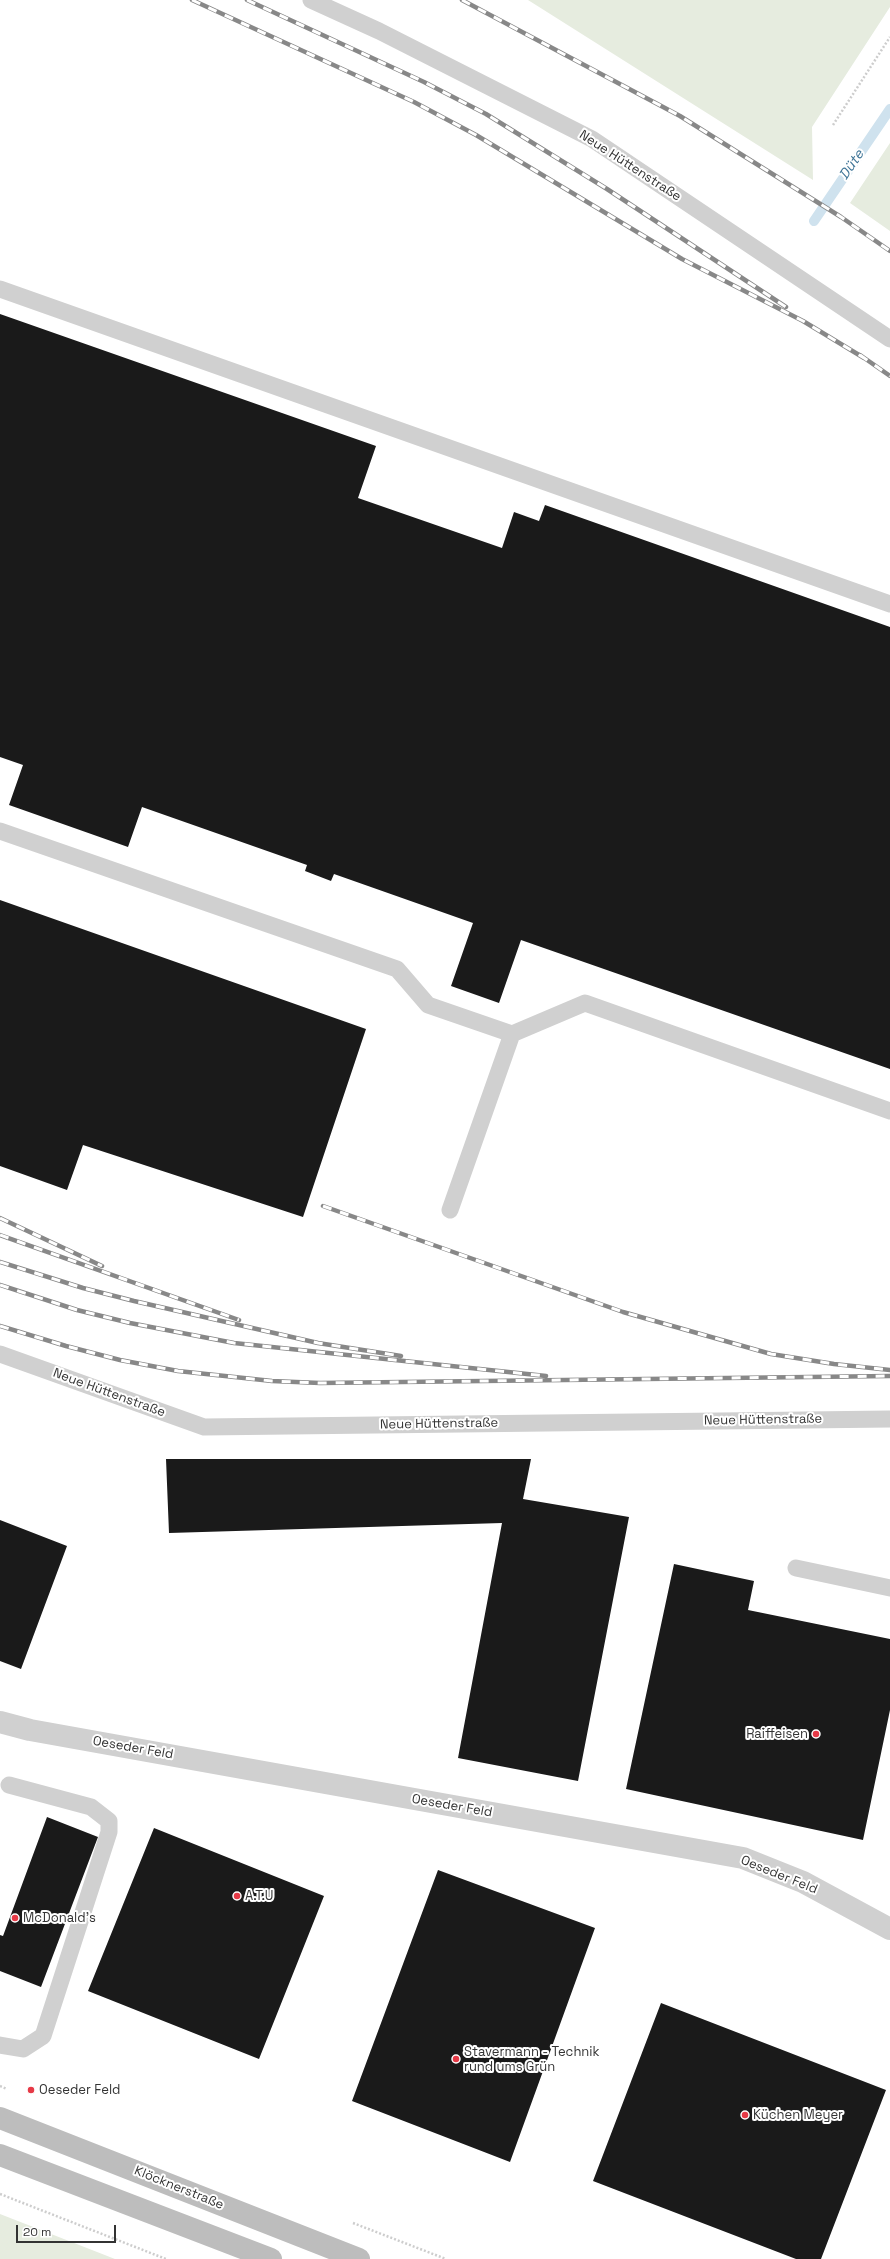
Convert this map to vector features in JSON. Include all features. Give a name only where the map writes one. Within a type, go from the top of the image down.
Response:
[{"type":"main road","name":"Klöcknerstraße","points":[[0,2118],[359,2259]]},
{"type":"main road","points":[[0,2155],[271,2259]]},
{"type":"street","name":"Oeseder Feld","points":[[0,1722],[30,1730],[743,1858],[803,1882],[890,1929]]},
{"type":"lane","name":"Neue Hüttenstraße","points":[[311,0],[379,31],[592,140],[890,339]]},
{"type":"lane","points":[[0,289],[890,604]]},
{"type":"lane","points":[[0,831],[397,970],[428,1005],[512,1034],[585,1002],[890,1111]]},
{"type":"lane","points":[[450,1210],[512,1034]]},
{"type":"lane","name":"Neue Hüttenstraße","points":[[0,1354],[204,1427],[890,1419]]},
{"type":"lane","points":[[796,1568],[890,1588]]},
{"type":"lane","points":[[0,2045],[23,2049],[43,2036],[109,1832],[109,1821],[90,1807],[9,1784]]},
{"type":"path","points":[[833,125],[890,37]]},
{"type":"path","points":[[0,2194],[166,2259]]},
{"type":"path","points":[[347,2221],[446,2259]]},
{"type":"shaded area","points":[[528,0],[890,0],[890,7],[812,127],[813,180]]},
{"type":"shaded area","points":[[890,143],[890,231],[850,203]]},
{"type":"shaded area","points":[[0,2214],[115,2259],[0,2259]]},
{"type":"building","points":[[0,314],[376,446],[358,498],[502,548],[514,512],[539,521],[545,505],[890,627],[890,1069],[521,940],[499,1003],[451,986],[473,923],[334,874],[331,881],[305,871],[307,865],[142,807],[128,847],[9,805],[23,765],[0,757]]},
{"type":"building","points":[[0,900],[366,1029],[303,1217],[83,1145],[67,1190],[0,1166]]},
{"type":"building","points":[[166,1459],[531,1459],[523,1499],[629,1517],[578,1781],[458,1758],[502,1523],[169,1533]]},
{"type":"building","points":[[0,1520],[67,1546],[21,1669],[0,1661]]},
{"type":"building","points":[[674,1564],[754,1581],[748,1610],[890,1639],[890,1710],[863,1840],[626,1789]]},
{"type":"building","points":[[47,1817],[98,1837],[41,1987],[0,1971],[0,1935],[3,1936]]},
{"type":"building","points":[[154,1828],[324,1896],[259,2059],[88,1991]]},
{"type":"building","points":[[438,1870],[595,1928],[510,2162],[352,2101]]},
{"type":"building","points":[[661,2003],[886,2090],[821,2259],[796,2259],[593,2181]]},
{"type":"waterway","name":"Düte","points":[[814,221],[890,109]]},
{"type":"railway","points":[[192,0],[414,102],[476,135],[682,259],[803,321],[864,358]]},
{"type":"railway","points":[[247,0],[424,82],[486,114],[607,189],[786,307]]},
{"type":"railway","points":[[462,0],[680,116],[841,217],[890,251]]},
{"type":"railway","points":[[860,355],[890,376]]},
{"type":"railway","points":[[323,1206],[623,1312],[771,1354],[834,1364],[890,1370]]},
{"type":"railway","points":[[0,1218],[102,1266]]},
{"type":"railway","points":[[0,1235],[239,1320]]},
{"type":"railway","points":[[0,1262],[83,1288],[134,1301],[318,1343],[401,1356]]},
{"type":"railway","points":[[0,1285],[77,1310],[130,1323],[234,1343],[546,1376]]},
{"type":"railway","points":[[0,1326],[66,1346],[120,1360],[178,1371],[272,1381],[320,1383],[890,1376]]},
{"type":"place","name":"Raiffeisen","points":[[816,1734]]},
{"type":"place","name":"A.T.U","points":[[237,1896]]},
{"type":"place","name":"McDonald's","points":[[15,1918]]},
{"type":"place","name":"Stavermann - Technik rund ums Grün","points":[[456,2059]]},
{"type":"place","name":"Oeseder Feld","points":[[31,2090]]},
{"type":"place","name":"Küchen Meyer","points":[[745,2115]]}]
